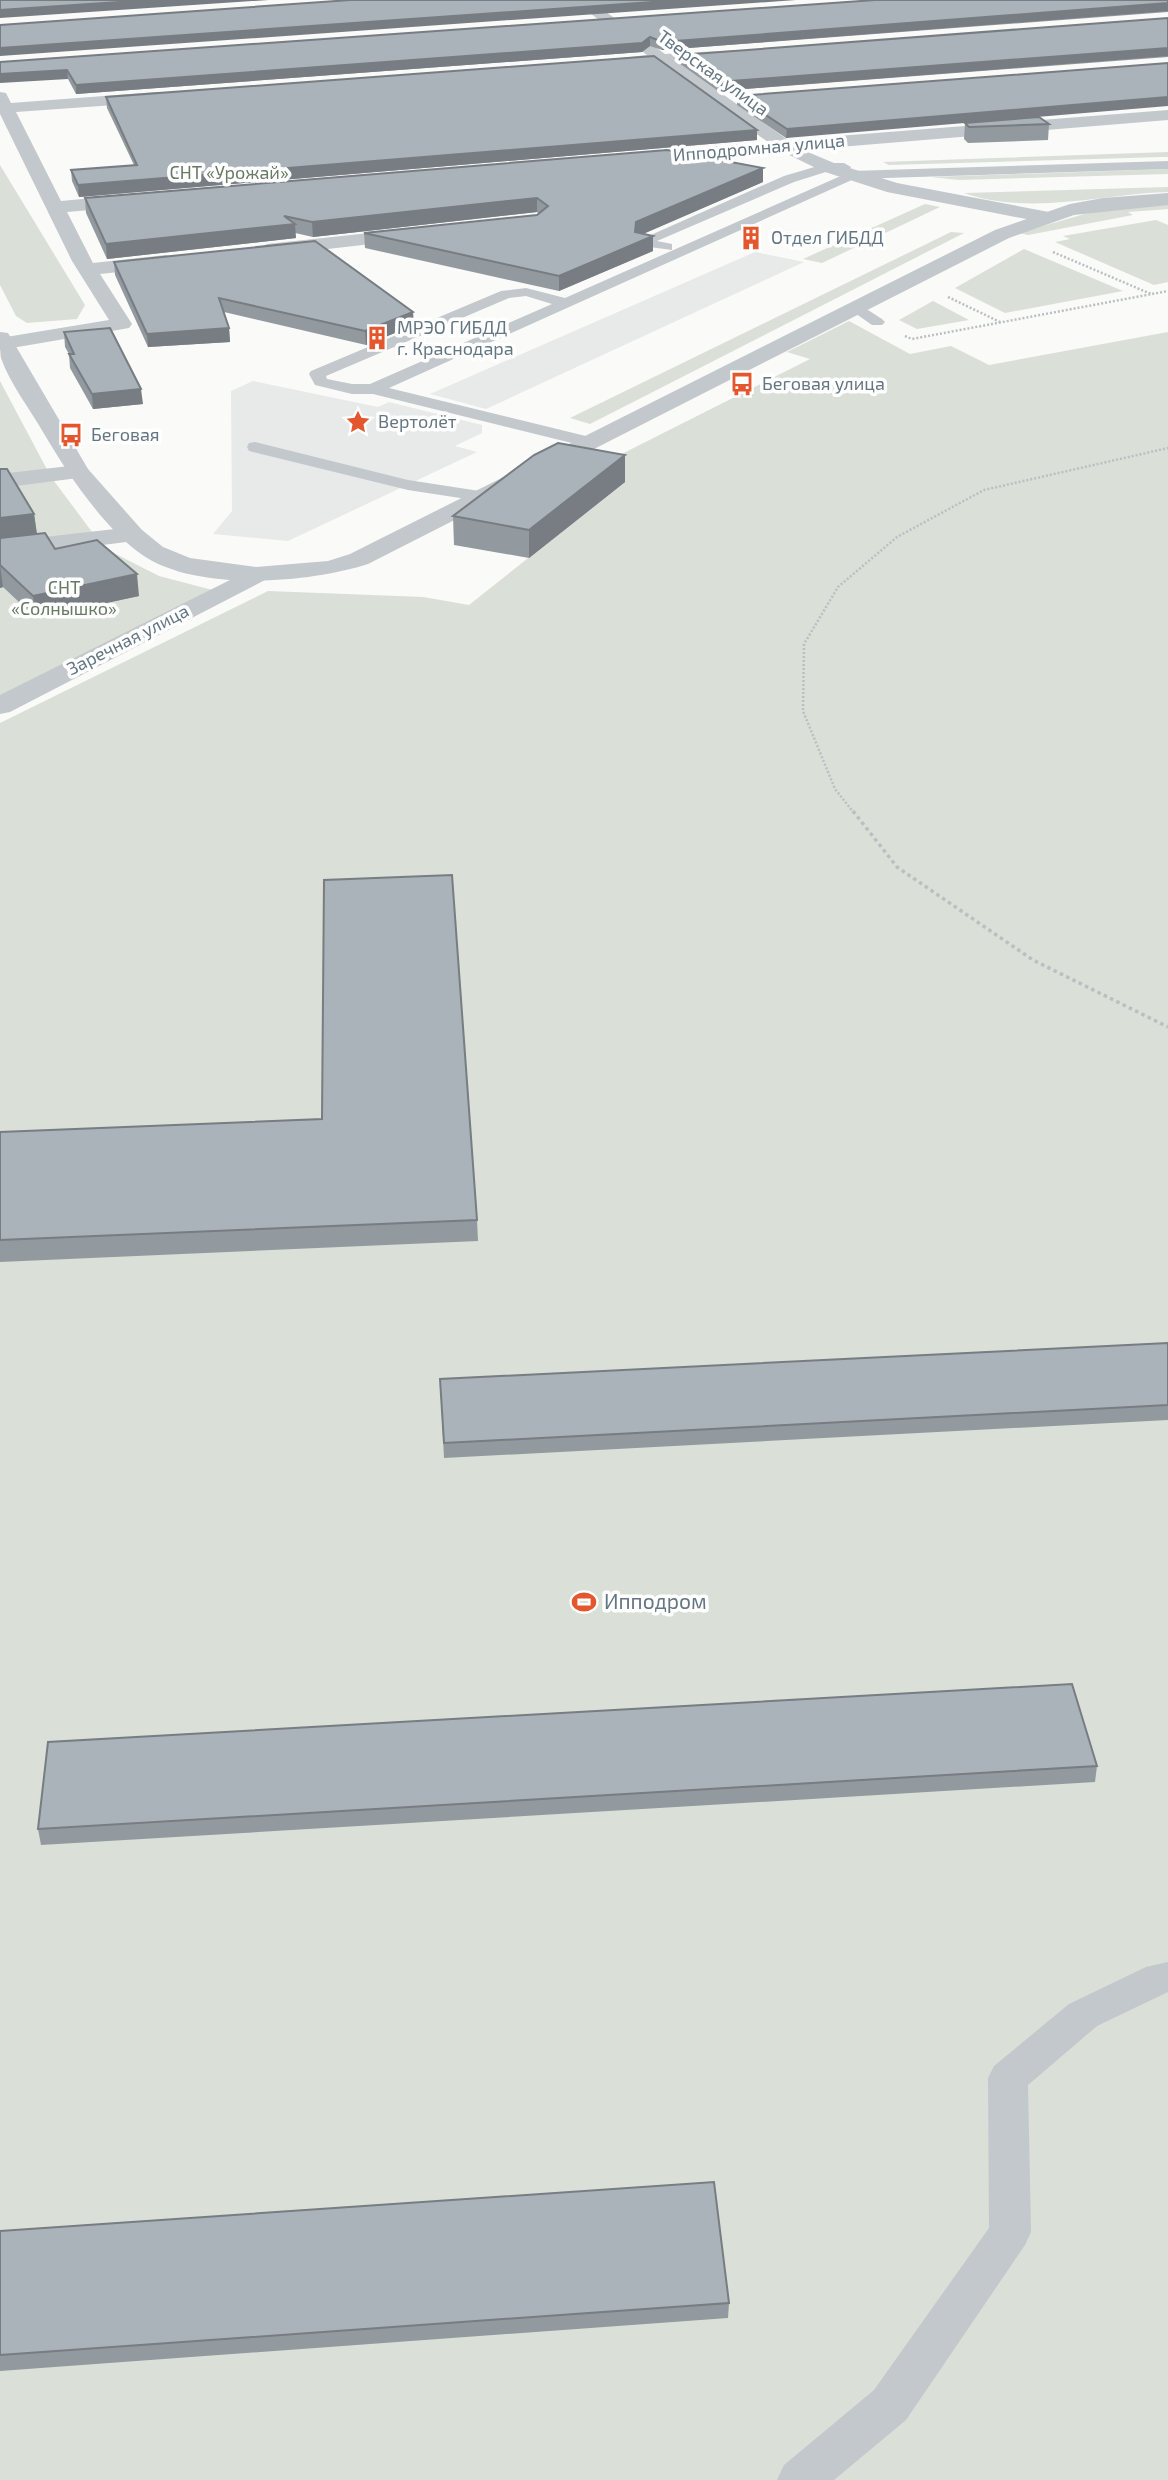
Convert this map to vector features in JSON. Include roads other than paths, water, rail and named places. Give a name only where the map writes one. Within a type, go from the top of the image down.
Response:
[{"type":"street","name":"Тверская улица","points":[[579,0],[787,148],[828,167],[894,187],[1047,217]]},
{"type":"street","points":[[579,22],[634,18]]},
{"type":"street","points":[[590,64],[756,51]]},
{"type":"street","points":[[174,95],[4,103],[88,269],[122,324],[2,341],[78,472],[133,535],[164,558],[202,568],[256,575],[331,568],[359,559],[1002,234],[1047,217],[1103,204],[1168,199]]},
{"type":"street","points":[[716,99],[743,97]]},
{"type":"street","name":"Ипподромная улица","points":[[614,160],[1168,115]]},
{"type":"street","points":[[56,207],[154,199]]},
{"type":"street","points":[[251,252],[442,231]]},
{"type":"street","points":[[88,269],[183,259]]},
{"type":"street","points":[[0,481],[78,472]]},
{"type":"street","points":[[0,550],[133,535]]},
{"type":"street","name":"Заречная улица","points":[[0,706],[256,575]]},
{"type":"lane","points":[[680,250],[642,242],[789,179],[828,167],[1168,152]]},
{"type":"lane","points":[[373,389],[852,175],[1168,165]]},
{"type":"lane","points":[[894,187],[1168,179]]},
{"type":"lane","points":[[567,303],[526,292],[506,294],[317,374],[321,382],[352,389],[373,389],[592,443]]},
{"type":"lane","points":[[857,308],[877,322]]},
{"type":"lane","points":[[255,447],[408,485],[486,497]]},
{"type":"lane","points":[[800,2480],[890,2405],[1010,2232],[1008,2078],[1083,2015],[1160,1978],[1168,1977]]},
{"type":"place","name":"Отдел ГИБДД","points":[[751,238]]},
{"type":"place","name":"МРЭО ГИБДД г. Краснодара","points":[[377,338]]},
{"type":"place","name":"Беговая улица","points":[[742,384]]},
{"type":"place","name":"Вертолёт","points":[[358,422]]},
{"type":"place","name":"Беговая","points":[[71,435]]},
{"type":"place","name":"Ипподром","points":[[584,1602]]},
{"type":"park label","name":"СНТ «Урожай»","points":[[229,173]]},
{"type":"park label","name":"СНТ «Солнышко»","points":[[64,598]]}]
